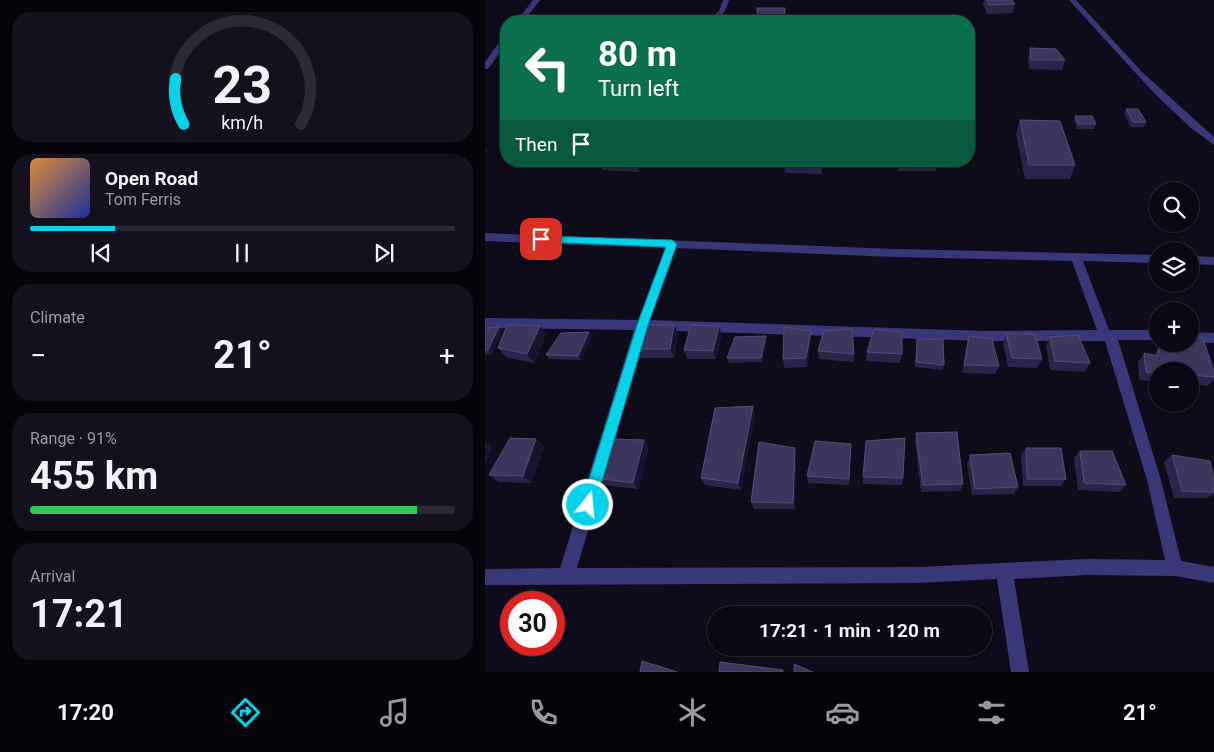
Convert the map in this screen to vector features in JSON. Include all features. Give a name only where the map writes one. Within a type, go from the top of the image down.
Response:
[{"type":"street","points":[[526,15],[537,0]]},
{"type":"street","points":[[718,15],[722,12],[726,0]]},
{"type":"street","points":[[1072,0],[1137,73],[1186,119],[1214,142]]},
{"type":"street","points":[[485,67],[500,47]]},
{"type":"street","points":[[485,237],[894,253],[1149,260]]},
{"type":"street","points":[[566,577],[642,325],[672,244]]},
{"type":"street","points":[[1076,258],[1107,336],[1154,480],[1175,568]]},
{"type":"street","points":[[1199,260],[1214,261]]},
{"type":"street","points":[[485,323],[642,325],[986,336],[1149,335]]},
{"type":"street","points":[[1199,337],[1214,338]]},
{"type":"street","points":[[485,577],[917,575],[1087,567],[1175,568],[1214,575]]},
{"type":"street","points":[[1004,570],[1020,672]]},
{"type":"building","points":[[987,0],[1012,0],[1015,4],[989,5]]},
{"type":"building","points":[[757,8],[785,8],[784,15],[757,15]]},
{"type":"building","points":[[1030,48],[1056,49],[1065,60],[1031,60]]},
{"type":"building","points":[[1126,109],[1138,109],[1146,122],[1133,122]]},
{"type":"building","points":[[1075,116],[1092,116],[1096,124],[1079,124]]},
{"type":"building","points":[[1020,120],[1060,121],[1075,165],[1029,165]]},
{"type":"building","points":[[507,325],[540,326],[527,354],[498,348]]},
{"type":"building","points":[[645,325],[674,325],[670,349],[632,349]]},
{"type":"building","points":[[691,325],[719,326],[713,351],[684,350]]},
{"type":"building","points":[[499,327],[488,350],[485,350],[485,328]]},
{"type":"building","points":[[784,327],[811,331],[806,358],[783,359]]},
{"type":"building","points":[[852,329],[854,354],[818,351],[824,331]]},
{"type":"building","points":[[874,329],[902,332],[902,354],[867,352]]},
{"type":"building","points":[[589,332],[578,356],[546,355],[561,333]]},
{"type":"building","points":[[1006,334],[1035,334],[1042,359],[1012,358]]},
{"type":"building","points":[[1078,335],[1090,363],[1055,361],[1050,337]]},
{"type":"building","points":[[766,336],[761,358],[727,358],[735,337]]},
{"type":"building","points":[[969,336],[992,339],[999,366],[964,365]]},
{"type":"building","points":[[1199,338],[1203,338],[1214,377],[1199,376],[1199,362],[1149,362],[1149,372],[1146,372],[1144,353],[1158,356],[1158,352],[1199,352]]},
{"type":"building","points":[[917,339],[943,339],[944,365],[916,362]]},
{"type":"building","points":[[753,406],[738,483],[701,478],[715,408]]},
{"type":"building","points":[[957,432],[963,484],[923,485],[916,433]]},
{"type":"building","points":[[510,438],[536,439],[523,476],[489,475]]},
{"type":"building","points":[[905,438],[903,478],[863,477],[866,441]]},
{"type":"building","points":[[611,439],[644,440],[633,483],[595,478]]},
{"type":"building","points":[[815,441],[851,444],[849,479],[807,476]]},
{"type":"building","points":[[759,442],[795,448],[793,503],[751,502]]},
{"type":"building","points":[[1026,448],[1061,448],[1066,479],[1027,479]]},
{"type":"building","points":[[1080,451],[1112,451],[1126,485],[1084,483]]},
{"type":"building","points":[[1010,453],[1018,487],[975,489],[970,455]]},
{"type":"building","points":[[1172,455],[1210,461],[1214,479],[1214,492],[1182,491]]},
{"type":"building","points":[[642,661],[677,672],[640,672]]},
{"type":"building","points":[[720,662],[783,670],[783,672],[719,672]]},
{"type":"building","points":[[794,664],[813,672],[794,672]]},
{"type":"route","points":[[541,239],[672,244],[642,325],[588,505]]}]
